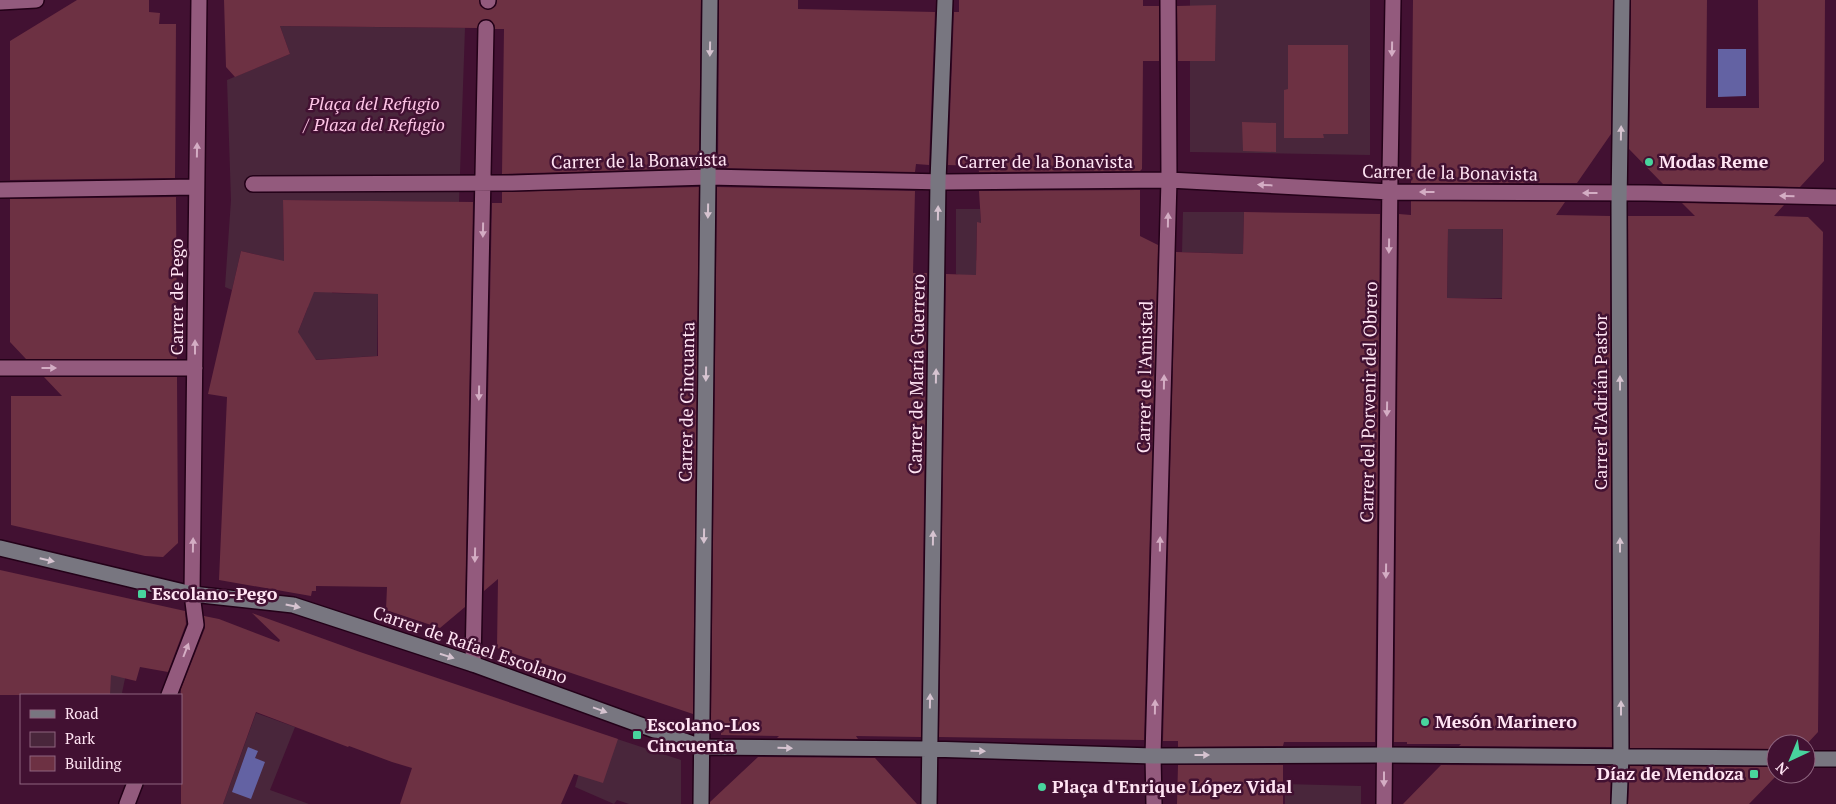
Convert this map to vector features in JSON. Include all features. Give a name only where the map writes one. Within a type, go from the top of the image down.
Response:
[{"type":"street","points":[[0,2],[36,0]]},
{"type":"street","name":"Carrer de Pego","points":[[169,694],[196,625],[192,594],[199,0]]},
{"type":"street","name":"Carrer de Cincuanta","points":[[701,804],[710,0]]},
{"type":"street","name":"Carrer de María Guerrero","points":[[929,749],[938,181],[945,0]]},
{"type":"street","name":"Carrer de l'Amistad","points":[[1153,756],[1169,180],[1168,0]]},
{"type":"street","name":"Carrer del Porvenir del Obrero","points":[[1384,804],[1393,0]]},
{"type":"street","name":"Carrer d'Adrián Pastor","points":[[1619,804],[1621,756],[1620,193],[1622,0]]},
{"type":"street","points":[[473,664],[486,28]]},
{"type":"street","name":"Carrer de la Bonavista","points":[[253,184],[512,182],[708,177],[938,181],[1169,180],[1390,192],[1620,193],[1836,197]]},
{"type":"street","points":[[0,190],[196,187]]},
{"type":"street","points":[[0,368],[195,368]]},
{"type":"street","name":"Carrer de Rafael Escolano","points":[[0,548],[192,594],[293,606],[473,664],[701,747],[929,749]]},
{"type":"street","points":[[928,804],[929,749],[1153,756],[1384,754],[1766,758]]},
{"type":"street","points":[[1153,756],[1154,804]]},
{"type":"street","points":[[1816,759],[1836,759]]},
{"type":"street","points":[[127,804],[135,784]]},
{"type":"green space","points":[[1190,0],[1370,0],[1370,155],[1190,152]]},
{"type":"green space","name":"Plaça del Refugio / Plaza del Refugio","points":[[280,26],[465,28],[459,202],[283,200],[284,258],[319,258],[332,277],[332,293],[378,294],[377,356],[312,360],[298,332],[308,307],[266,257],[241,251],[232,290],[225,287],[231,200],[227,80],[290,54]]},
{"type":"green space","points":[[956,209],[980,209],[981,223],[977,223],[976,260],[1008,292],[956,274]]},
{"type":"green space","points":[[1183,212],[1244,212],[1243,254],[1182,252]]},
{"type":"green space","points":[[1503,215],[1502,298],[1447,298],[1448,229]]},
{"type":"green space","points":[[128,664],[122,693],[126,694],[110,694],[110,691],[87,685]]},
{"type":"green space","points":[[256,713],[295,727],[270,790],[309,804],[223,804]]},
{"type":"green space","points":[[605,735],[681,760],[681,804],[629,804],[617,800],[614,804],[575,787],[583,759]]},
{"type":"green space","points":[[1285,784],[1361,786],[1361,804],[1285,804]]},
{"type":"shaded area","points":[[1718,49],[1746,49],[1746,96],[1718,97]]},
{"type":"shaded area","points":[[248,747],[258,751],[255,758],[265,762],[251,799],[232,792]]},
{"type":"building","points":[[77,0],[149,0],[149,12],[160,13],[159,24],[176,24],[175,178],[10,180],[10,41]]},
{"type":"building","points":[[224,0],[479,0],[480,6],[488,10],[496,6],[497,0],[701,0],[699,168],[502,174],[504,29],[495,29],[491,20],[481,20],[477,28],[280,26],[290,54],[235,77],[226,67]]},
{"type":"building","points":[[719,0],[798,0],[798,9],[935,12],[929,165],[916,164],[915,172],[718,168]]},
{"type":"building","points":[[959,0],[1143,0],[1143,6],[1159,6],[1159,61],[1143,61],[1142,169],[1140,171],[979,172],[978,166],[948,165],[954,12],[959,12]]},
{"type":"building","points":[[1413,0],[1613,0],[1611,134],[1577,183],[1411,183]]},
{"type":"building","points":[[1631,0],[1707,0],[1706,108],[1759,108],[1758,0],[1825,0],[1824,161],[1800,187],[1663,184],[1629,149]]},
{"type":"building","points":[[1216,5],[1215,61],[1178,61],[1177,6]]},
{"type":"building","points":[[1288,45],[1348,45],[1348,134],[1323,134],[1324,138],[1284,138],[1284,90],[1288,89]]},
{"type":"building","points":[[1242,122],[1276,123],[1276,152],[1243,151]]},
{"type":"building","points":[[699,187],[693,714],[497,648],[498,579],[484,591],[492,203],[502,203],[502,192]]},
{"type":"building","points":[[717,187],[915,191],[913,273],[927,273],[921,737],[856,736],[858,739],[721,735],[721,724],[711,721]]},
{"type":"building","points":[[1140,190],[1140,236],[1158,245],[1144,740],[939,737],[946,274],[976,275],[977,222],[981,223],[979,191]]},
{"type":"building","points":[[176,197],[177,359],[26,359],[10,342],[10,199]]},
{"type":"building","points":[[283,200],[473,202],[465,607],[440,628],[386,610],[387,587],[316,586],[316,591],[312,591],[311,596],[219,580],[227,397],[208,394],[241,251],[284,261]],"holes":[[[314,292],[378,294],[378,356],[316,360],[298,332]]]},
{"type":"building","points":[[1411,201],[1565,202],[1556,215],[1610,216],[1612,747],[1459,746],[1461,744],[1407,744],[1407,742],[1394,742],[1399,214],[1411,215]],"holes":[[[1448,229],[1503,229],[1502,299],[1447,298]]]},
{"type":"building","points":[[1682,203],[1784,205],[1774,216],[1808,217],[1823,232],[1818,732],[1816,734],[1766,734],[1766,749],[1630,748],[1628,216],[1695,216]]},
{"type":"building","points":[[1244,212],[1380,214],[1375,742],[1284,742],[1283,746],[1178,747],[1178,741],[1163,741],[1176,252],[1243,254]]},
{"type":"building","points":[[44,377],[177,377],[178,543],[163,557],[145,556],[11,525],[11,396],[62,396]]},
{"type":"building","points":[[0,570],[185,611],[186,624],[168,672],[140,667],[136,681],[111,675],[110,694],[0,695]]},
{"type":"building","points":[[252,613],[360,652],[618,739],[603,783],[574,774],[561,804],[400,804],[412,768],[348,747],[256,712],[223,804],[181,804],[181,689],[205,628],[204,616],[219,619],[279,642],[280,640]]},
{"type":"building","points":[[758,757],[875,758],[917,804],[710,804]]},
{"type":"building","points":[[1178,765],[1283,765],[1283,804],[1177,804]]},
{"type":"building","points":[[1441,765],[1611,766],[1610,804],[1403,804]]},
{"type":"building","points":[[1630,766],[1766,767],[1766,784],[1768,784],[1749,804],[1628,804]]},
{"type":"place","name":"Modas Reme","points":[[1649,162]]},
{"type":"place","name":"Escolano-Pego","points":[[142,594]]},
{"type":"place","name":"Mesón Marinero","points":[[1425,722]]},
{"type":"place","name":"Escolano-Los Cincuenta","points":[[637,735]]},
{"type":"place","name":"Díaz de Mendoza","points":[[1754,774]]},
{"type":"place","name":"Plaça d'Enrique López Vidal","points":[[1042,787]]}]
